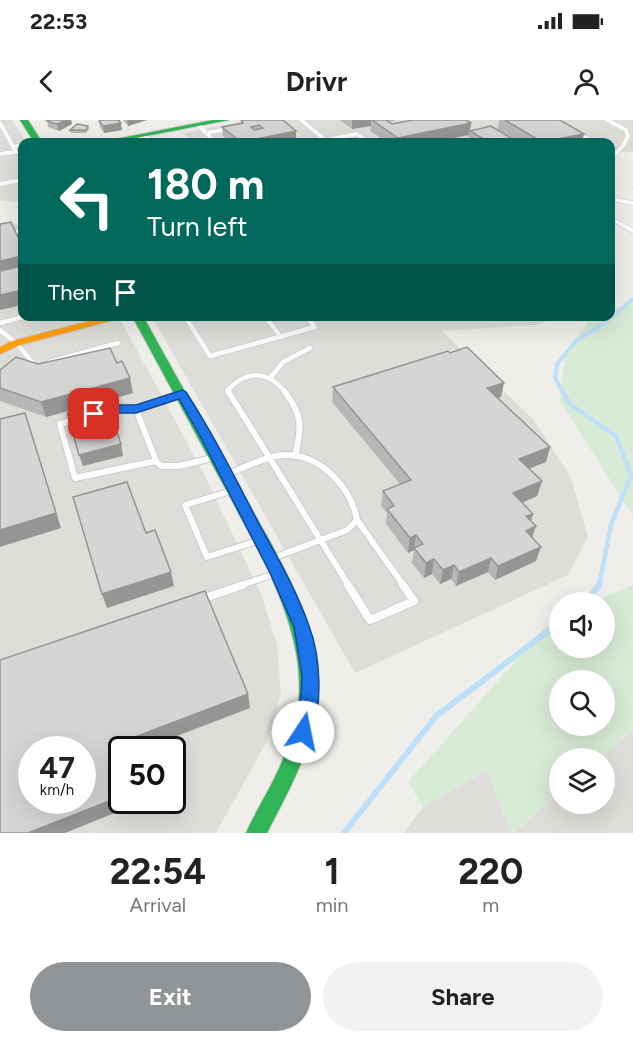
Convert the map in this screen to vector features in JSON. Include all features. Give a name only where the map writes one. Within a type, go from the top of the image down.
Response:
[{"type":"main road","points":[[24,120],[35,138]]},
{"type":"main road","points":[[128,138],[202,129],[225,120]]},
{"type":"main road","points":[[0,351],[16,344],[105,321]]},
{"type":"main road","points":[[140,321],[217,457],[302,627],[310,676],[310,696],[299,746],[256,833]]},
{"type":"lane","points":[[301,120],[323,138]]},
{"type":"lane","points":[[607,120],[626,130],[628,135],[621,149],[615,154]]},
{"type":"lane","points":[[0,123],[16,152],[0,154]]},
{"type":"lane","points":[[202,129],[238,127]]},
{"type":"lane","points":[[202,129],[211,138]]},
{"type":"lane","points":[[573,133],[586,138]]},
{"type":"lane","points":[[340,138],[357,134],[362,138]]},
{"type":"lane","points":[[140,136],[146,138]]},
{"type":"lane","points":[[13,147],[18,146]]},
{"type":"lane","points":[[615,147],[621,149]]},
{"type":"lane","points":[[0,184],[18,181]]},
{"type":"lane","points":[[615,200],[633,202]]},
{"type":"lane","points":[[615,221],[633,231]]},
{"type":"lane","points":[[0,231],[18,232]]},
{"type":"lane","points":[[0,323],[18,318]]},
{"type":"lane","points":[[188,321],[210,356],[315,327],[310,321]]},
{"type":"lane","points":[[269,321],[281,337]]},
{"type":"lane","points":[[0,330],[35,365]]},
{"type":"lane","points":[[24,367],[118,343]]},
{"type":"lane","points":[[271,377],[283,362],[310,348]]},
{"type":"lane","points":[[226,474],[270,459],[283,455],[294,456],[323,468],[350,498],[357,512],[357,520],[414,601],[370,620],[320,540],[270,459],[228,390],[236,382],[264,375],[271,377],[299,414],[299,439],[294,456]]},
{"type":"lane","points":[[91,415],[112,409],[136,409],[182,394]]},
{"type":"lane","points":[[136,409],[156,461],[161,466],[170,467],[217,457]]},
{"type":"lane","points":[[81,418],[60,424],[75,478],[156,461]]},
{"type":"lane","points":[[234,490],[185,505],[207,557],[260,540]]},
{"type":"lane","points":[[270,559],[347,530],[357,520]]},
{"type":"lane","points":[[189,604],[277,573]]},
{"type":"shaded area","points":[[0,120],[12,120],[23,138],[18,138],[18,202],[0,201]]},
{"type":"shaded area","points":[[251,120],[633,120],[633,152],[615,152],[615,138],[188,138],[182,133]]},
{"type":"shaded area","points":[[0,224],[18,224],[18,321],[121,321],[204,474],[261,594],[277,644],[281,693],[267,741],[216,833],[0,833]]},
{"type":"shaded area","points":[[154,321],[546,321],[537,325],[442,331],[534,420],[571,478],[588,537],[568,575],[355,673]]},
{"type":"shaded area","points":[[633,730],[633,833],[514,833],[549,802],[549,814],[615,814],[615,748],[613,748]]},
{"type":"shaded area","points":[[487,770],[511,833],[404,833],[423,807]]},
{"type":"green space","points":[[633,303],[633,516],[560,401],[565,352],[589,321],[615,321],[615,310]]},
{"type":"green space","points":[[633,585],[633,730],[613,748],[549,748],[549,802],[514,833],[511,833],[487,770],[423,807],[408,782],[549,624],[549,658],[615,658],[615,593]]},
{"type":"building","points":[[67,120],[57,124],[47,121]]},
{"type":"building","points":[[118,120],[121,123],[103,126],[99,121]]},
{"type":"building","points":[[241,120],[283,120],[296,131],[261,138],[236,138],[222,127],[243,123]],"holes":[[[259,125],[263,128],[254,130],[251,127]]]},
{"type":"building","points":[[372,120],[386,120],[392,124],[413,120],[466,120],[471,123],[398,138]]},
{"type":"building","points":[[505,120],[560,120],[584,134],[563,138],[535,138]]},
{"type":"building","points":[[77,124],[88,126],[86,130],[70,130]]},
{"type":"building","points":[[491,126],[511,138],[482,138],[470,131]]},
{"type":"building","points":[[11,222],[18,237],[18,257],[0,261],[0,224]]},
{"type":"building","points":[[18,267],[18,291],[0,295],[0,271]]},
{"type":"building","points":[[467,347],[504,383],[487,388],[550,447],[519,459],[542,481],[513,493],[533,514],[526,516],[536,526],[526,531],[541,547],[498,566],[491,558],[459,572],[454,565],[443,570],[434,559],[426,563],[414,548],[423,544],[416,535],[410,538],[387,509],[394,506],[383,491],[411,480],[333,387]]},
{"type":"building","points":[[110,348],[117,363],[122,361],[130,378],[41,402],[0,388],[0,370],[16,357],[38,364]]},
{"type":"building","points":[[107,403],[121,444],[79,455],[67,413]]},
{"type":"building","points":[[25,413],[56,513],[0,530],[0,419]]},
{"type":"building","points":[[127,482],[146,533],[155,530],[171,572],[102,594],[73,497]]},
{"type":"building","points":[[205,591],[248,694],[138,736],[108,736],[108,802],[96,806],[96,736],[18,736],[18,814],[76,814],[28,833],[0,833],[0,660]]},
{"type":"waterway","points":[[615,314],[633,299]]},
{"type":"waterway","points":[[563,392],[555,378],[557,364],[576,341],[607,321]]},
{"type":"waterway","points":[[562,391],[570,404],[616,436],[631,475],[611,525],[599,586]]},
{"type":"waterway","points":[[594,592],[599,585]]},
{"type":"waterway","points":[[344,833],[436,716],[549,630]]},
{"type":"railway","points":[[615,189],[633,188]]},
{"type":"railway","points":[[0,206],[18,207]]},
{"type":"traffic: fast","points":[[24,120],[35,138]]},
{"type":"traffic: fast","points":[[127,138],[225,120]]},
{"type":"traffic: fast","points":[[140,321],[272,561],[303,637],[309,669],[309,699],[303,729],[277,794],[256,833]]},
{"type":"traffic: slow","points":[[0,351],[16,343],[104,321]]},
{"type":"route","points":[[94,414],[127,407],[136,409],[182,394],[207,436],[302,627],[310,676],[310,696],[303,732]]}]
